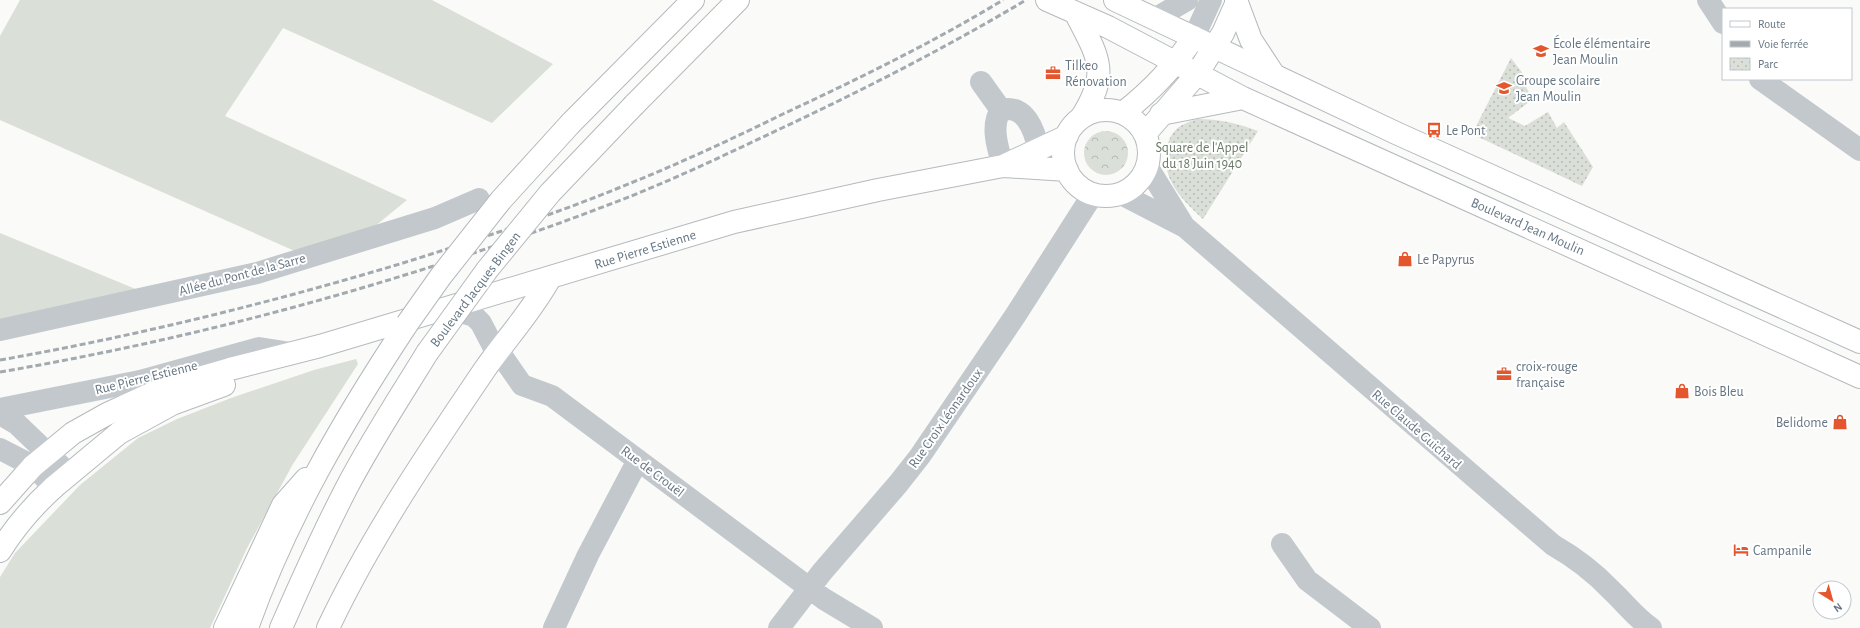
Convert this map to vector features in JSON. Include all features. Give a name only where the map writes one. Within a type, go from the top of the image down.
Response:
[{"type":"main road","points":[[247,628],[263,582],[324,458],[373,375],[441,276],[501,200],[571,123],[693,0]]},
{"type":"main road","name":"Boulevard Jacques Bingen","points":[[281,628],[306,571],[348,486],[383,424],[427,353],[487,270],[550,194],[634,105],[738,0]]},
{"type":"main road","name":"Boulevard Jean Moulin","points":[[1047,0],[1108,27],[1243,98],[1860,377]]},
{"type":"main road","points":[[1115,0],[1156,18],[1396,133],[1860,342]]},
{"type":"main road","points":[[1145,134],[1197,74],[1215,46],[1236,1]]},
{"type":"main road","points":[[1236,1],[1251,40],[1274,75]]},
{"type":"main road","points":[[1076,14],[1093,46],[1099,68],[1098,84],[1092,100],[1081,118],[1073,126],[1067,136],[1063,147],[1063,159],[1073,181],[1082,189],[1093,194],[1112,196],[1121,194],[1137,183],[1147,166],[1150,156],[1149,144],[1145,134],[1139,125],[1123,113],[1112,110],[1090,113],[1081,118]]},
{"type":"main road","points":[[1123,113],[1147,94],[1176,63],[1194,37]]},
{"type":"main road","points":[[1161,114],[1243,98]]},
{"type":"main road","name":"Rue Pierre Estienne","points":[[1003,166],[1067,136]]},
{"type":"main road","name":"Rue Pierre Estienne","points":[[0,503],[41,459],[73,433],[137,399],[164,388],[447,308],[734,222],[878,190],[1003,166],[1067,170]]},
{"type":"main road","points":[[328,628],[389,515],[444,429],[496,352],[541,295],[550,278]]},
{"type":"main road","name":"Rue Pierre Estienne","points":[[0,551],[10,534],[35,505],[61,480],[119,433],[172,404],[267,369],[291,353]]},
{"type":"main road","points":[[225,628],[283,505],[324,458]]},
{"type":"street","points":[[1156,18],[1187,0]]},
{"type":"street","points":[[1194,37],[1211,0]]},
{"type":"street","points":[[1708,0],[1722,21]]},
{"type":"street","points":[[1761,80],[1860,150]]},
{"type":"street","points":[[981,82],[1001,110]]},
{"type":"street","points":[[1003,166],[996,135],[996,120],[1001,110],[1007,108],[1014,110],[1031,124],[1035,133],[1038,149]]},
{"type":"street","name":"Rue Claude Guichard","points":[[1147,166],[1185,227]]},
{"type":"street","name":"Rue Croix Léonardoux","points":[[779,628],[809,587],[920,456],[1015,316],[1093,194]]},
{"type":"street","name":"Rue Claude Guichard","points":[[1121,194],[1185,227],[1553,545],[1579,561],[1610,589],[1638,619],[1651,628]]},
{"type":"street","name":"Allée du Pont de la Sarre","points":[[0,330],[257,273],[435,218],[479,199]]},
{"type":"street","name":"Rue de Crouël","points":[[447,308],[474,316],[481,323],[496,352],[504,359],[522,385],[552,396],[809,587],[872,628]]},
{"type":"street","name":"Rue Pierre Estienne","points":[[0,409],[140,381],[259,348],[291,353]]},
{"type":"street","points":[[0,414],[17,424],[41,459],[61,480]]},
{"type":"street","points":[[0,449],[41,459]]},
{"type":"street","points":[[554,628],[588,555],[638,460]]},
{"type":"street","points":[[1282,544],[1306,580],[1370,628]]},
{"type":"green space","points":[[20,0],[432,0],[553,64],[492,123],[283,28],[225,116],[407,200],[369,231],[297,252],[0,120],[0,36]]},
{"type":"green space","points":[[1511,58],[1527,79],[1523,82],[1533,99],[1508,118],[1525,126],[1548,112],[1557,128],[1564,122],[1593,167],[1582,186],[1472,134]]},
{"type":"green space","name":"Square de l'Appel du 18 Juin 1940","points":[[1197,119],[1228,122],[1258,131],[1203,219],[1177,192],[1169,176],[1166,163],[1168,144],[1175,130]]},
{"type":"green space","points":[[1106,131],[1118,135],[1124,141],[1128,153],[1124,165],[1118,171],[1106,175],[1094,171],[1088,165],[1084,153],[1088,141],[1094,135]]},
{"type":"green space","points":[[0,233],[138,290],[0,320]]},
{"type":"green space","points":[[356,359],[358,364],[293,464],[247,548],[210,628],[0,628],[0,577],[15,553],[80,485],[138,438],[177,419],[231,398],[314,370]]},
{"type":"railway","points":[[0,360],[51,351],[203,318],[303,292],[403,263],[540,218],[642,179],[743,133],[894,60],[1003,0]]},
{"type":"railway","points":[[0,372],[158,341],[237,322],[393,279],[546,228],[621,200],[702,166],[906,67],[1026,0]]},
{"type":"place","name":"École élémentaire Jean Moulin","points":[[1541,51]]},
{"type":"place","name":"Tilkeo Rénovation","points":[[1053,73]]},
{"type":"place","name":"Groupe scolaire Jean Moulin","points":[[1504,88]]},
{"type":"place","name":"Le Pont","points":[[1434,130]]},
{"type":"place","name":"Le Papyrus","points":[[1405,259]]},
{"type":"place","name":"croix-rouge française","points":[[1504,374]]},
{"type":"place","name":"Bois Bleu","points":[[1682,391]]},
{"type":"place","name":"Belidome","points":[[1840,422]]},
{"type":"place","name":"Campanile","points":[[1741,550]]}]
